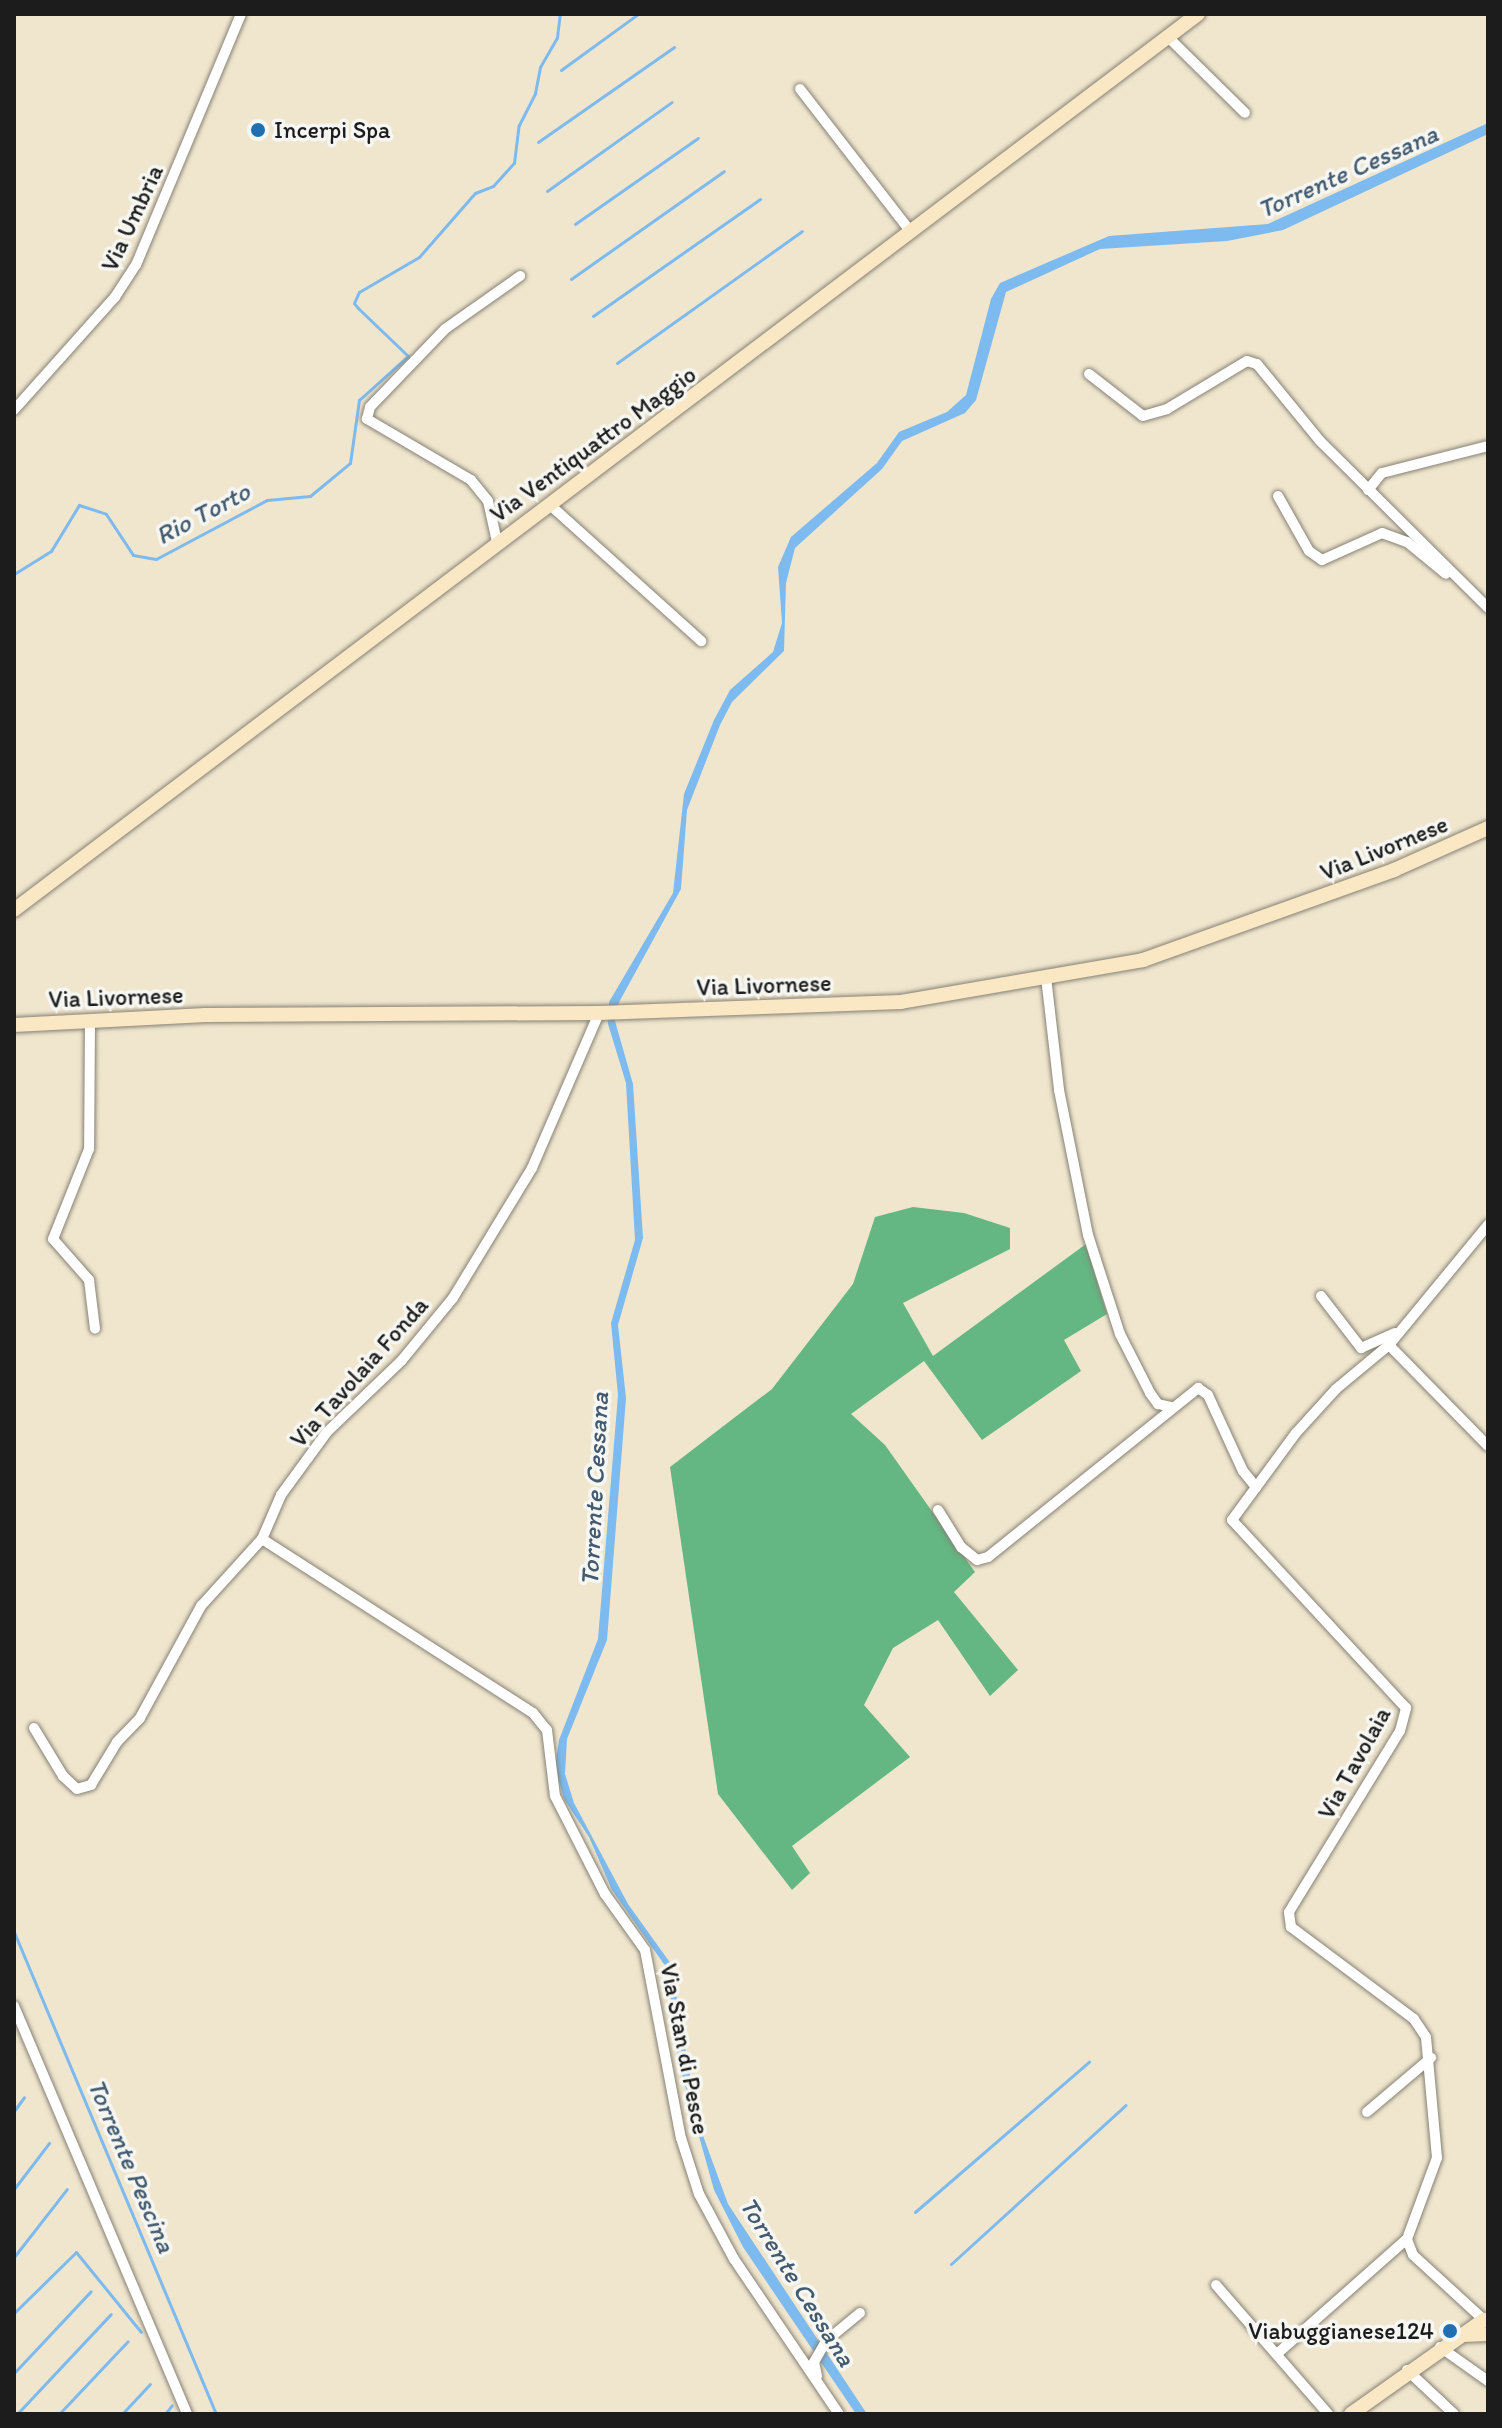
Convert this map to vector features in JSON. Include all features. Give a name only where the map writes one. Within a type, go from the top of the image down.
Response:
[{"type":"main road","name":"Via Ventiquattro Maggio","points":[[14,910],[1198,14]]},
{"type":"main road","name":"Via Livornese","points":[[14,1025],[90,1020],[601,1013],[901,1002],[1143,960],[1394,870],[1488,828]]},
{"type":"main road","points":[[1351,2414],[1446,2343],[1487,2325]]},
{"type":"street","name":"Via Umbria","points":[[14,410],[115,297],[136,265],[241,14]]},
{"type":"street","points":[[1168,37],[1245,113]]},
{"type":"street","points":[[800,89],[910,231]]},
{"type":"street","points":[[497,542],[498,527],[488,501],[471,480],[367,419],[370,407],[445,329],[520,276]]},
{"type":"street","points":[[1089,374],[1143,416],[1167,409],[1247,361],[1257,364],[1368,490],[1488,608]]},
{"type":"street","points":[[1368,490],[1378,475],[1488,446]]},
{"type":"street","points":[[1278,496],[1309,551],[1322,560],[1382,533],[1407,542],[1462,582]]},
{"type":"street","points":[[549,504],[701,641]]},
{"type":"street","points":[[1046,977],[1059,1090],[1088,1235],[1120,1334],[1150,1393],[1158,1404],[1171,1407]]},
{"type":"street","name":"Via Tavolaia Fonda","points":[[34,1728],[63,1776],[77,1789],[91,1785],[117,1742],[140,1718],[201,1606],[262,1539],[281,1495],[327,1432],[402,1360],[453,1298],[532,1168],[601,1013]]},
{"type":"street","points":[[90,1020],[89,1149],[53,1239],[89,1280],[95,1329]]},
{"type":"street","name":"Via Tavolaia","points":[[1407,2239],[1437,2158],[1431,2058],[1426,2037],[1414,2019],[1291,1927],[1289,1912],[1408,1716],[1232,1520],[1336,1389],[1389,1345],[1488,1225]]},
{"type":"street","points":[[1321,1296],[1361,1348],[1401,1330]]},
{"type":"street","points":[[1389,1345],[1488,1446]]},
{"type":"street","points":[[938,1510],[961,1547],[977,1560],[988,1557],[1191,1390],[1205,1391],[1243,1471],[1256,1487]]},
{"type":"street","name":"Via Stan di Pesce","points":[[262,1539],[533,1713],[547,1730],[555,1796],[605,1894],[645,1950],[672,2097],[699,2194],[734,2259],[839,2414]]},
{"type":"street","points":[[14,2006],[187,2414]]},
{"type":"street","points":[[1367,2112],[1431,2058]]},
{"type":"street","points":[[1278,2353],[1407,2239],[1413,2255],[1487,2325]]},
{"type":"street","points":[[1216,2285],[1328,2414]]},
{"type":"street","points":[[823,2393],[815,2359],[826,2341],[860,2313]]},
{"type":"street","points":[[1446,2343],[1488,2381]]},
{"type":"street","points":[[1407,2370],[1454,2414]]},
{"type":"green space","points":[[913,1207],[964,1213],[1010,1228],[1010,1249],[903,1303],[933,1356],[1086,1244],[1107,1314],[1064,1340],[1081,1371],[982,1440],[924,1361],[851,1414],[885,1445],[975,1572],[954,1592],[1018,1670],[990,1696],[938,1620],[893,1648],[864,1705],[910,1757],[792,1846],[810,1873],[792,1890],[718,1794],[670,1467],[772,1389],[853,1284],[875,1217]]},
{"type":"water","points":[[1488,123],[1488,134],[1283,230],[1227,241],[1100,249],[1006,292],[976,400],[965,413],[902,441],[882,469],[795,548],[786,583],[784,651],[732,702],[720,725],[687,810],[681,889],[617,1006],[615,1021],[633,1084],[643,1238],[618,1325],[626,1398],[607,1640],[567,1739],[565,1774],[574,1803],[628,1904],[671,1964],[698,2122],[728,2204],[867,2414],[856,2414],[743,2247],[714,2190],[679,2064],[666,1967],[612,1890],[589,1837],[564,1799],[555,1767],[559,1740],[598,1639],[618,1395],[611,1323],[635,1240],[626,1083],[608,1024],[609,1002],[673,893],[684,794],[714,720],[730,690],[773,652],[782,623],[778,567],[791,537],[877,463],[899,432],[947,412],[966,395],[991,299],[1000,283],[1109,236],[1268,224]]},
{"type":"waterway","name":"Rio Torto","points":[[14,574],[51,551],[79,505],[106,514],[133,555],[156,559],[267,500],[310,496],[350,463],[359,400],[408,356],[354,303],[359,292],[419,257],[475,193],[493,186],[514,163],[519,125],[535,93],[540,67],[557,37],[560,14]]},
{"type":"waterway","points":[[561,70],[638,14]]},
{"type":"waterway","points":[[538,142],[674,47]]},
{"type":"waterway","points":[[547,191],[672,102]]},
{"type":"waterway","points":[[575,224],[698,138]]},
{"type":"waterway","points":[[571,279],[724,171]]},
{"type":"waterway","points":[[593,316],[760,199]]},
{"type":"waterway","points":[[617,363],[802,231]]},
{"type":"waterway","name":"Torrente Pescina","points":[[14,1932],[216,2414]]},
{"type":"waterway","points":[[915,2212],[1089,2062]]},
{"type":"waterway","points":[[14,2111],[24,2097]]},
{"type":"waterway","points":[[951,2264],[1126,2105]]},
{"type":"waterway","points":[[14,2189],[49,2143]]},
{"type":"waterway","points":[[14,2257],[67,2189]]},
{"type":"waterway","points":[[14,2313],[76,2252],[141,2332]]},
{"type":"waterway","points":[[14,2373],[91,2291]]},
{"type":"waterway","points":[[17,2414],[111,2314]]},
{"type":"waterway","points":[[59,2414],[128,2341]]},
{"type":"waterway","points":[[122,2414],[150,2384]]},
{"type":"waterway","points":[[165,2414],[172,2405]]},
{"type":"place","name":"Incerpi Spa","points":[[258,130]]},
{"type":"place","name":"Viabuggianese124","points":[[1450,2331]]},
{"type":"water label","name":"Torrente Cessana","points":[[1348,172]]},
{"type":"water label","name":"Torrente Cessana","points":[[595,1489]]},
{"type":"water label","name":"Torrente Cessana","points":[[797,2282]]}]
